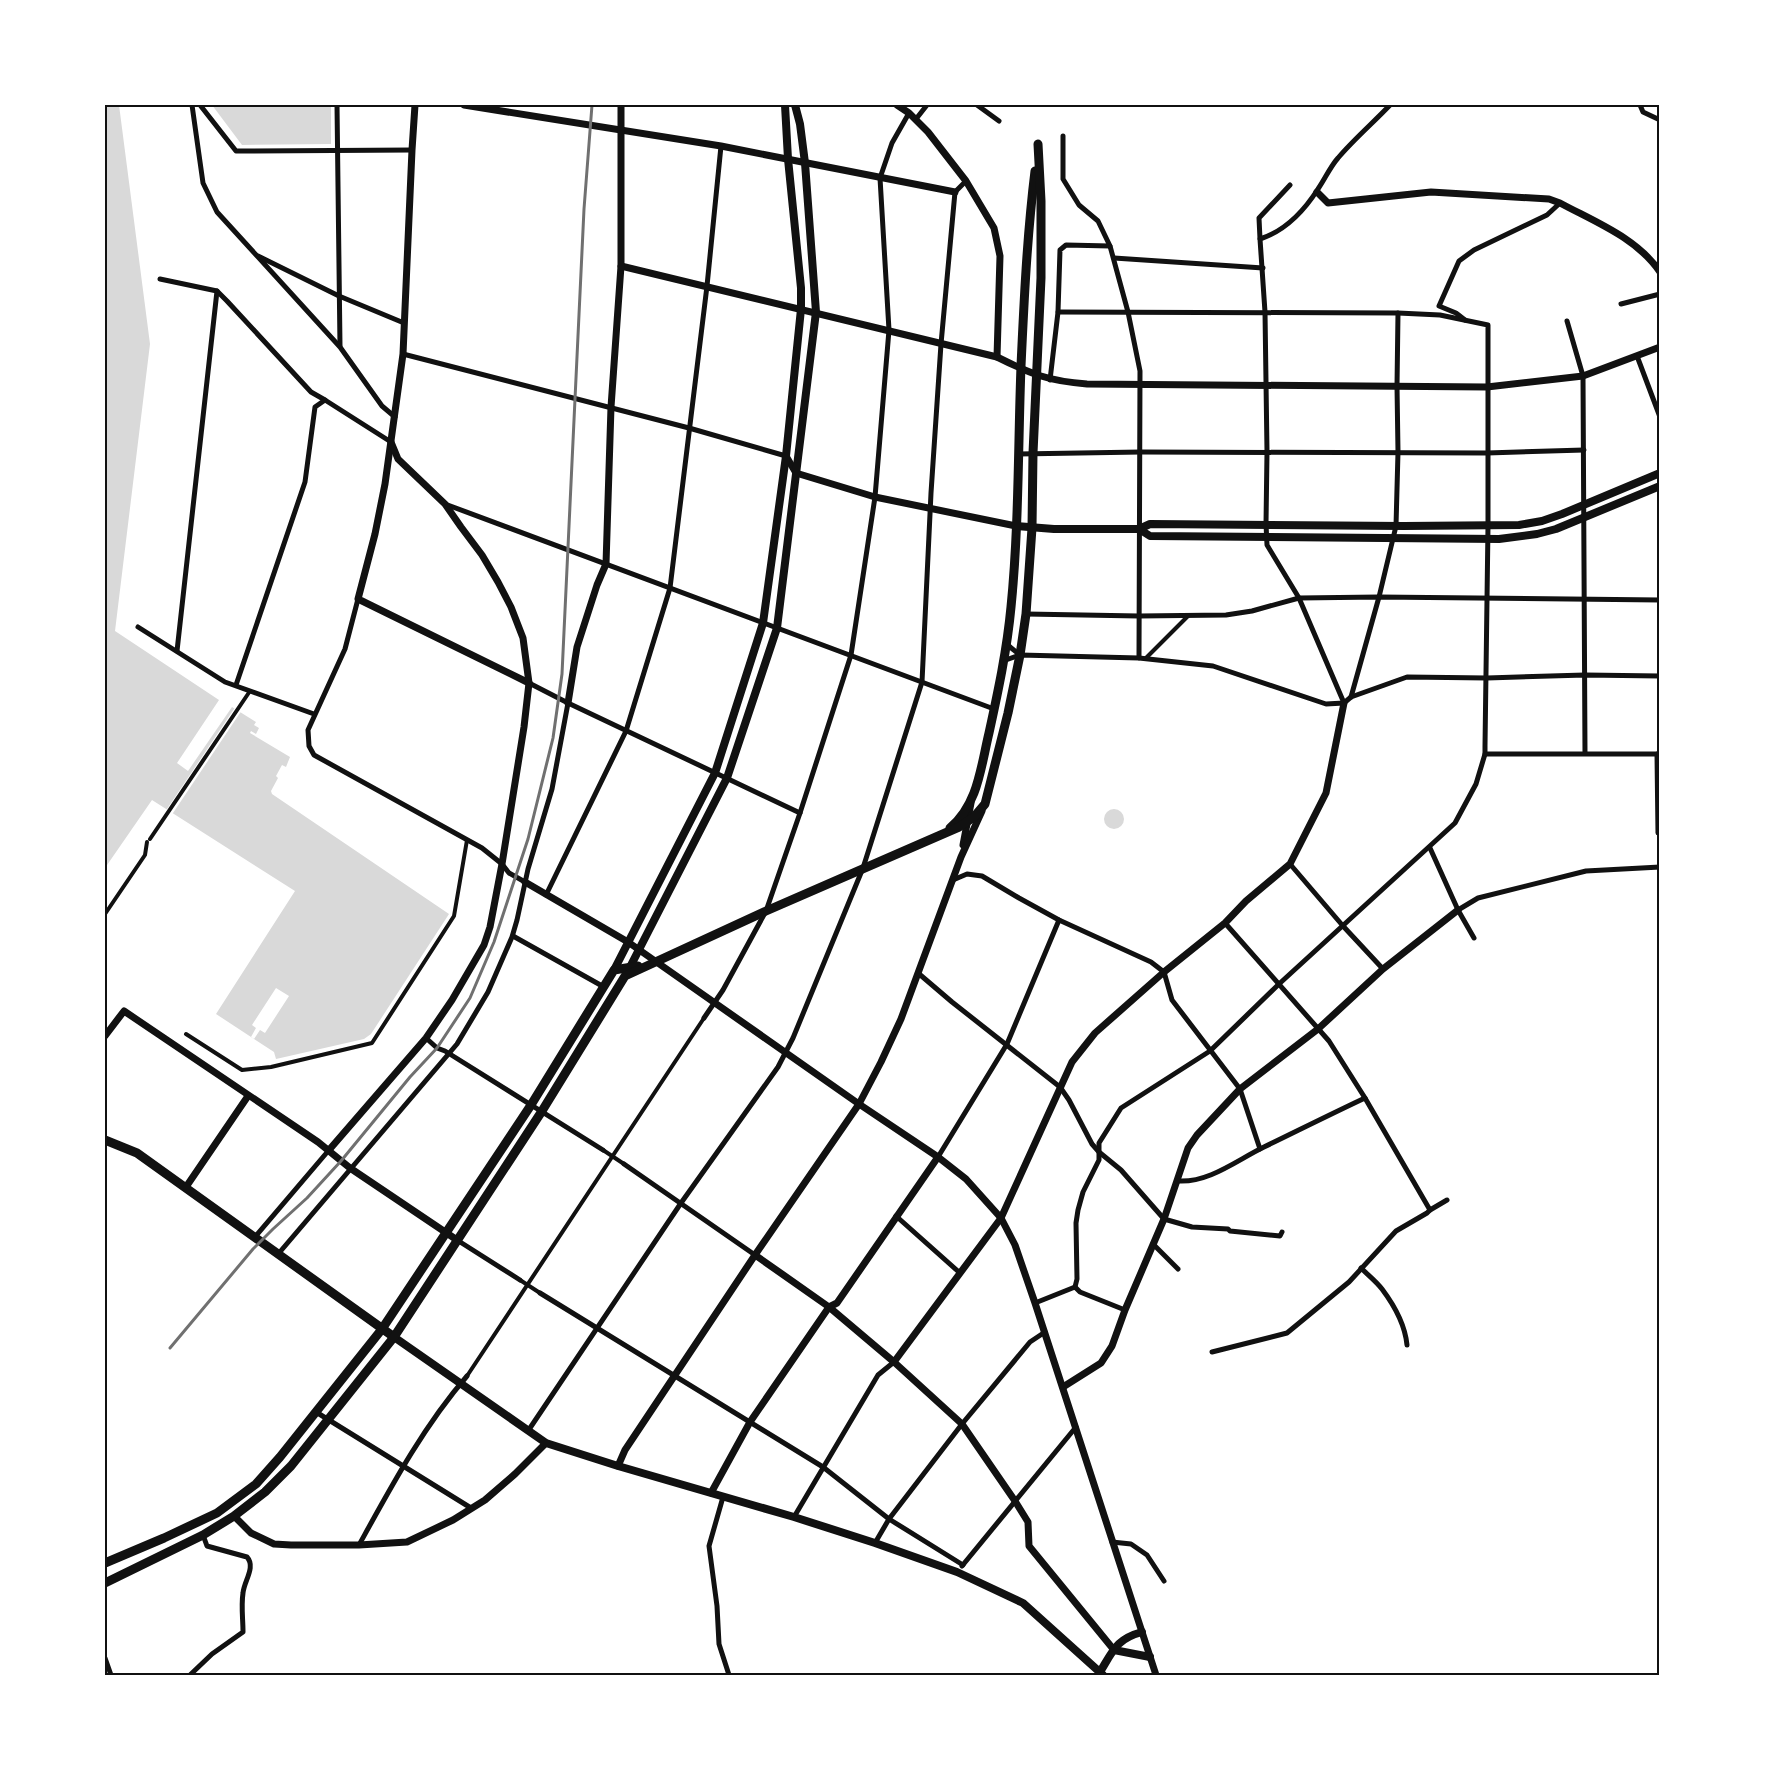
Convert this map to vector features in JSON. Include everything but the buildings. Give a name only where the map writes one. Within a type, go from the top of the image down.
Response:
[{"type":"highway","points":[[105,1563],[217,1513],[256,1484],[280,1457],[382,1329],[531,1105],[614,970],[627,972],[657,962],[968,822],[980,812],[985,804],[1003,733],[1020,655],[1026,614],[1032,528],[1041,278],[1038,144],[1030,210],[1021,369],[1016,526],[1011,608],[1004,661],[972,801],[965,813],[951,828],[938,835]]},
{"type":"highway","points":[[105,1583],[203,1535],[234,1516],[265,1492],[291,1466],[394,1337],[542,1112],[627,972]]},
{"type":"highway","points":[[105,1140],[137,1153],[394,1337]]},
{"type":"main road","points":[[614,970],[715,773],[763,622],[786,456],[801,309],[785,105]]},
{"type":"main road","points":[[627,972],[727,778],[777,628],[816,312],[805,163],[795,105]]},
{"type":"main road","points":[[1016,526],[1139,529],[1150,524],[1519,525],[1542,521],[1660,473]]},
{"type":"main road","points":[[1139,529],[1150,536],[1488,540],[1537,534],[1556,529],[1660,486]]},
{"type":"main road","points":[[394,1337],[546,1443],[960,1569],[1023,1603],[1101,1673],[1117,1643],[1142,1632]]},
{"type":"main road","points":[[1114,1650],[1150,1657]]},
{"type":"street","points":[[192,105],[203,183],[217,212],[340,347],[382,406],[395,417]]},
{"type":"street","points":[[200,105],[236,151],[412,150]]},
{"type":"street","points":[[337,105],[340,347]]},
{"type":"street","points":[[416,105],[403,354],[392,442],[375,534],[345,649],[308,730],[309,746],[314,755],[482,848],[502,864],[509,873],[628,942],[938,1157],[966,1179],[1001,1218],[1015,1245],[1156,1675]]},
{"type":"street","points":[[464,105],[721,146],[955,192]]},
{"type":"street","points":[[279,1253],[457,1044],[488,992],[513,936],[525,882],[552,789],[576,646],[606,564],[611,407],[621,267],[621,105]]},
{"type":"street","points":[[897,105],[909,112],[928,132],[966,181],[994,228],[1000,256],[997,357]]},
{"type":"street","points":[[916,119],[927,105]]},
{"type":"street","points":[[976,105],[999,121]]},
{"type":"street","points":[[1260,239],[1284,229],[1317,192],[1337,159],[1390,105]]},
{"type":"street","points":[[1640,105],[1643,112],[1660,120]]},
{"type":"street","points":[[359,1545],[403,1465],[467,1376],[723,990],[766,911],[851,656],[875,497],[889,330],[880,178],[892,143],[909,112]]},
{"type":"street","points":[[1063,136],[1063,179],[1079,205],[1098,221],[1110,246],[1128,312],[1140,371],[1139,616],[1142,658]]},
{"type":"street","points":[[546,895],[626,731],[670,588],[721,146]]},
{"type":"street","points":[[528,1431],[681,1203],[778,1067],[793,1038],[863,868],[922,682],[941,344],[955,192],[966,181]]},
{"type":"street","points":[[794,1517],[878,1375],[894,1362],[1001,1218],[1072,1062],[1095,1033],[1164,972],[1225,923],[1246,901],[1290,864],[1326,793],[1344,703],[1299,598],[1268,546],[1266,537],[1266,385],[1263,268],[1259,218],[1290,185]]},
{"type":"street","points":[[1317,192],[1328,203],[1431,192],[1549,199],[1628,239],[1653,261],[1660,272]]},
{"type":"street","points":[[1467,322],[1456,313],[1439,306],[1459,261],[1474,250],[1547,215],[1560,203]]},
{"type":"street","points":[[1050,380],[1058,312],[1060,249],[1066,244],[1110,246]]},
{"type":"street","points":[[254,254],[339,296],[404,323]]},
{"type":"street","points":[[1114,258],[1263,268]]},
{"type":"street","points":[[621,267],[997,357],[1050,380],[1087,384],[1487,387],[1583,376],[1660,347]]},
{"type":"street","points":[[160,279],[216,291],[311,392],[392,442],[399,459],[445,504],[482,555],[511,608],[523,638],[529,683],[521,749],[502,864],[490,927],[484,945],[452,1000],[426,1038],[255,1237]]},
{"type":"street","points":[[177,651],[216,291]]},
{"type":"street","points":[[1621,304],[1660,294]]},
{"type":"street","points":[[1058,312],[1398,313],[1440,315],[1488,325],[1487,678],[1485,754],[1476,784],[1455,823],[1279,984],[1210,1051],[1121,1108],[1099,1143],[1099,1160],[1083,1192],[1078,1210],[1075,1287]]},
{"type":"street","points":[[1351,698],[1396,526],[1398,313]]},
{"type":"street","points":[[1567,321],[1583,376],[1585,753]]},
{"type":"street","points":[[403,354],[611,407],[786,456],[796,473],[875,497],[1016,526]]},
{"type":"street","points":[[1637,356],[1660,417]]},
{"type":"street","points":[[236,685],[305,482],[315,407],[325,400]]},
{"type":"street","points":[[1018,454],[1487,453],[1584,450]]},
{"type":"street","points":[[445,504],[994,709]]},
{"type":"street","points":[[1026,614],[1226,615],[1252,611],[1299,598],[1660,600]]},
{"type":"street","points":[[358,599],[568,703],[800,813]]},
{"type":"street","points":[[1142,658],[1188,616]]},
{"type":"street","points":[[138,627],[225,682],[314,714]]},
{"type":"street","points":[[1006,642],[1020,655]]},
{"type":"street","points":[[1004,661],[1020,655],[1142,658],[1213,666],[1326,704],[1344,703],[1351,698],[1407,677],[1660,676]]},
{"type":"street","points":[[105,914],[145,855],[149,841],[251,690]]},
{"type":"street","points":[[1485,754],[1659,754],[1658,833],[1660,833]]},
{"type":"street","points":[[961,857],[972,801]]},
{"type":"street","points":[[618,1466],[625,1450],[674,1376],[859,1104],[886,1051],[961,857],[985,804]]},
{"type":"street","points":[[186,1034],[242,1070],[271,1067],[372,1043],[454,916],[467,840]]},
{"type":"street","points":[[1430,848],[1458,910],[1474,938]]},
{"type":"street","points":[[1290,864],[1383,969]]},
{"type":"street","points":[[1063,1387],[1101,1363],[1112,1346],[1164,1219],[1188,1148],[1197,1135],[1240,1089],[1318,1029],[1383,969],[1458,910],[1478,898],[1586,871],[1660,867]]},
{"type":"street","points":[[953,880],[967,874],[982,876],[1059,920],[1151,962],[1164,972],[1172,1000],[1240,1089],[1260,1149]]},
{"type":"street","points":[[711,1493],[750,1422],[829,1307],[837,1303],[938,1157],[1007,1044],[1059,920]]},
{"type":"street","points":[[1225,923],[1329,1041],[1430,1210]]},
{"type":"street","points":[[513,936],[604,987]]},
{"type":"street","points":[[918,973],[1060,1087],[1089,1140],[1099,1152],[1121,1170],[1164,1219],[1192,1227],[1280,1236],[1282,1232]]},
{"type":"street","points":[[105,1036],[124,1011],[329,1150],[350,1168],[446,1234],[823,1467],[889,1519],[960,1569],[1076,1426]]},
{"type":"street","points":[[426,1038],[437,1048],[448,1052],[603,1150],[681,1203],[829,1307],[894,1362],[962,1424],[1028,1522],[1029,1546],[1114,1650]]},
{"type":"street","points":[[186,1187],[248,1096]]},
{"type":"street","points":[[1178,1181],[1216,1173],[1365,1098]]},
{"type":"street","points":[[1212,1352],[1287,1333],[1349,1282],[1396,1231],[1428,1214],[1430,1210],[1447,1200]]},
{"type":"street","points":[[896,1216],[960,1273]]},
{"type":"street","points":[[1153,1244],[1178,1269]]},
{"type":"street","points":[[1361,1268],[1382,1289],[1401,1318],[1407,1336],[1407,1345]]},
{"type":"street","points":[[1035,1303],[1075,1287]]},
{"type":"street","points":[[1075,1287],[1080,1292],[1125,1310]]},
{"type":"street","points":[[875,1543],[889,1519],[962,1424],[1030,1342],[1045,1332]]},
{"type":"street","points":[[316,1412],[471,1508]]},
{"type":"street","points":[[234,1516],[250,1533],[274,1544],[379,1545],[414,1540],[485,1500],[508,1481],[546,1443]]},
{"type":"street","points":[[723,1497],[709,1546],[717,1606],[719,1644],[729,1675]]},
{"type":"street","points":[[190,1675],[212,1654],[243,1632],[243,1593],[250,1567],[250,1560],[247,1557],[207,1546],[203,1535]]},
{"type":"street","points":[[1112,1542],[1131,1544],[1147,1555],[1164,1581]]},
{"type":"street","points":[[105,1658],[111,1675]]},
{"type":"shaded area","points":[[105,105],[119,105],[150,344],[115,631],[219,700],[177,763],[188,771],[232,707],[256,722],[254,725],[259,728],[256,734],[251,731],[250,733],[290,757],[286,767],[282,765],[276,776],[278,778],[271,791],[272,794],[449,914],[371,1034],[364,1039],[276,1059],[274,1052],[216,1014],[295,891],[152,800],[105,868]]},
{"type":"shaded area","points":[[212,105],[331,105],[331,144],[242,145]]},
{"type":"shaded area","points":[[1110,809],[1118,809],[1124,815],[1124,823],[1118,829],[1110,829],[1104,823],[1104,815]]},
{"type":"pier","points":[[236,706],[242,710],[171,816],[165,812]]},
{"type":"pier","points":[[276,988],[289,996],[265,1033],[260,1030],[254,1039],[251,1037],[256,1028],[252,1025]]},
{"type":"railway","points":[[170,1348],[253,1249],[307,1198],[341,1161],[410,1077],[437,1048],[470,998],[494,942],[528,839],[553,738],[562,674],[584,209],[592,105]]}]
